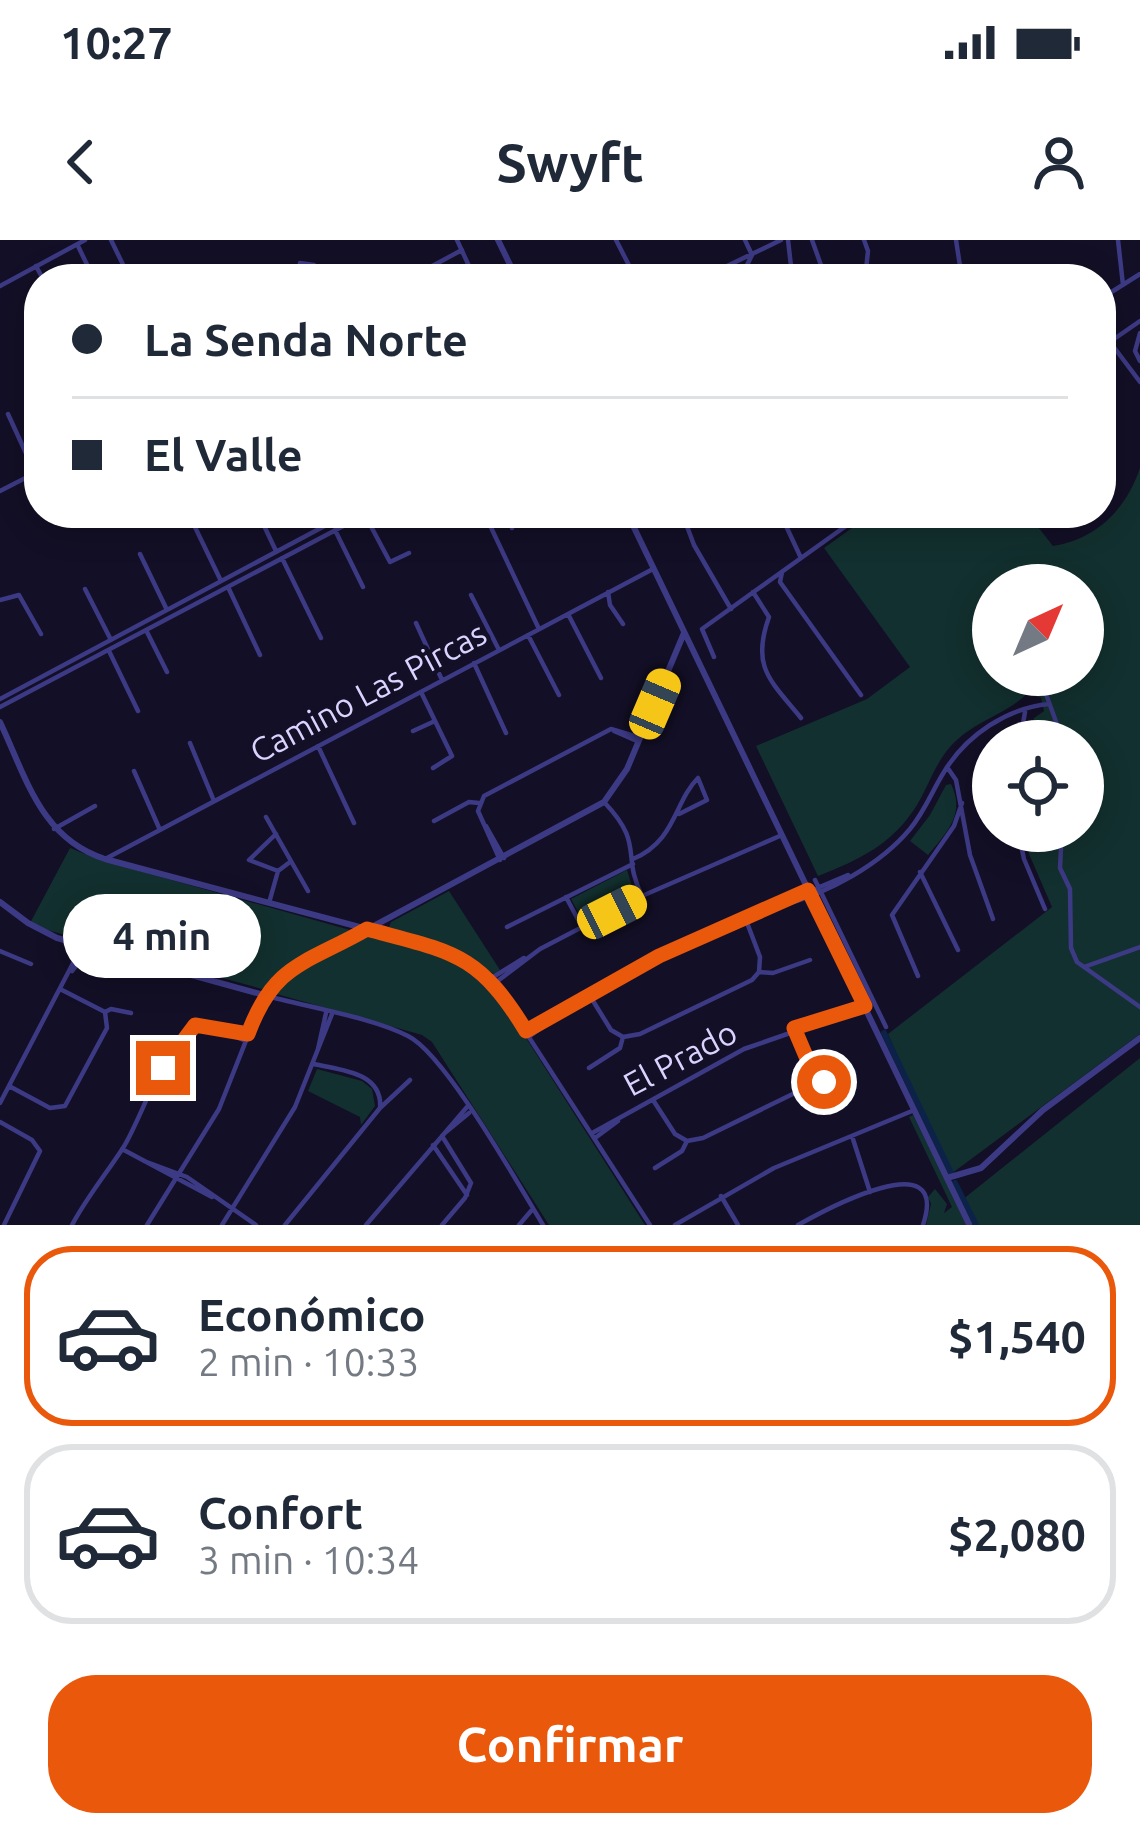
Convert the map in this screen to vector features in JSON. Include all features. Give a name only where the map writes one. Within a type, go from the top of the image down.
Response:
[{"type":"street","points":[[40,264],[86,240]]},
{"type":"street","points":[[457,240],[469,264]]},
{"type":"street","points":[[745,240],[752,255]]},
{"type":"street","points":[[732,264],[784,240]]},
{"type":"street","points":[[1118,240],[1123,285]]},
{"type":"street","points":[[77,244],[87,264]]},
{"type":"street","points":[[436,264],[463,250]]},
{"type":"street","points":[[748,264],[752,255]]},
{"type":"street","points":[[300,263],[307,264]]},
{"type":"street","points":[[1116,289],[1140,274]]},
{"type":"street","points":[[1140,333],[1135,342],[1140,361]]},
{"type":"street","points":[[1116,350],[1140,382]]},
{"type":"street","points":[[8,414],[24,446]]},
{"type":"street","points":[[196,528],[260,655]]},
{"type":"street","points":[[266,528],[321,638]]},
{"type":"street","points":[[308,540],[324,528]]},
{"type":"street","points":[[0,703],[111,640],[339,528]]},
{"type":"street","points":[[373,528],[390,562],[409,553]]},
{"type":"street","points":[[491,528],[539,629]]},
{"type":"street","points":[[634,528],[969,1224]]},
{"type":"street","points":[[688,528],[731,608]]},
{"type":"street","points":[[787,528],[801,558]]},
{"type":"street","points":[[714,657],[701,631],[843,528]]},
{"type":"street","points":[[335,530],[363,587]]},
{"type":"street","points":[[140,554],[166,610]]},
{"type":"street","name":"Camino Las Pircas","points":[[105,859],[653,568]]},
{"type":"street","points":[[782,572],[780,582],[861,695]]},
{"type":"street","points":[[0,703],[146,630],[166,610],[225,584]]},
{"type":"street","points":[[86,589],[111,640]]},
{"type":"street","points":[[608,592],[622,624]]},
{"type":"street","points":[[753,592],[769,616],[759,644],[763,664],[801,718]]},
{"type":"street","points":[[0,600],[19,595],[41,634]]},
{"type":"street","points":[[471,595],[499,650]]},
{"type":"street","points":[[568,614],[601,678]]},
{"type":"street","points":[[416,623],[442,680]]},
{"type":"street","points":[[146,630],[166,672]]},
{"type":"street","points":[[148,1225],[222,1104],[264,995],[290,971],[604,802],[622,779],[684,633]]},
{"type":"street","points":[[528,635],[559,695]]},
{"type":"street","points":[[108,650],[138,711]]},
{"type":"street","points":[[474,663],[506,733]]},
{"type":"street","points":[[421,692],[452,756],[433,768]]},
{"type":"street","points":[[1048,696],[1055,720]]},
{"type":"street","points":[[528,1034],[669,951],[848,875],[896,844],[922,814],[947,766],[982,730],[1034,704],[1049,704]]},
{"type":"street","points":[[1024,720],[1025,712]]},
{"type":"street","points":[[413,731],[435,721]]},
{"type":"street","points":[[0,722],[41,811],[76,848],[448,951],[492,981],[650,1225]]},
{"type":"street","points":[[479,803],[487,794],[608,730],[617,728],[640,740]]},
{"type":"street","points":[[190,743],[214,801]]},
{"type":"street","points":[[318,746],[354,823]]},
{"type":"street","points":[[947,766],[956,778],[971,861],[993,919]]},
{"type":"street","points":[[134,771],[160,830]]},
{"type":"street","points":[[942,775],[959,793]]},
{"type":"street","points":[[507,927],[633,862],[679,814],[698,778],[706,802],[679,814]]},
{"type":"street","points":[[434,820],[469,802],[479,803]]},
{"type":"street","points":[[604,802],[630,835],[642,896]]},
{"type":"street","points":[[479,803],[482,821],[502,859]]},
{"type":"street","points":[[918,976],[892,915],[955,826],[962,803]]},
{"type":"street","points":[[54,829],[95,806]]},
{"type":"street","points":[[266,817],[308,891]]},
{"type":"street","points":[[955,826],[965,829]]},
{"type":"street","points":[[249,860],[276,834]]},
{"type":"street","points":[[492,981],[642,896],[782,835]]},
{"type":"street","points":[[1022,852],[1045,910]]},
{"type":"street","points":[[1061,852],[1060,868],[1070,889],[1071,948],[1083,967],[1140,1007]]},
{"type":"street","points":[[238,861],[249,860],[278,872]]},
{"type":"street","points":[[269,903],[278,872],[291,861]]},
{"type":"street","points":[[920,872],[958,950]]},
{"type":"street","points":[[818,886],[886,1027]]},
{"type":"street","points":[[566,897],[582,927]]},
{"type":"street","points":[[0,902],[42,931],[86,947],[416,1040],[439,1062],[543,1225]]},
{"type":"street","points":[[589,995],[611,1030],[623,1037],[636,1036],[752,980],[759,972],[760,957],[746,918]]},
{"type":"street","points":[[1083,967],[1140,946]]},
{"type":"street","points":[[0,1103],[86,947]]},
{"type":"street","points":[[0,951],[31,964]]},
{"type":"street","points":[[759,972],[772,973],[810,960]]},
{"type":"street","points":[[60,989],[105,1012]]},
{"type":"street","name":"El Prado","points":[[593,1136],[719,1061],[864,1004]]},
{"type":"street","points":[[105,1012],[131,1013]]},
{"type":"street","points":[[8,1086],[50,1108],[61,1108],[107,1028],[105,1012]]},
{"type":"street","points":[[222,1225],[295,1107],[329,1013]]},
{"type":"street","points":[[72,1225],[92,1188],[122,1149],[150,1089],[185,1035],[195,1025],[208,1025],[247,1038]]},
{"type":"street","points":[[652,1098],[675,1134],[686,1141],[703,1138],[801,1090],[811,1068],[794,1028]]},
{"type":"street","points":[[589,1068],[620,1048],[623,1037]]},
{"type":"street","points":[[947,1178],[981,1168],[1043,1110],[1140,1038]]},
{"type":"street","points":[[313,1064],[367,1078],[381,1097],[380,1108]]},
{"type":"street","points":[[809,1081],[821,1083],[854,1072]]},
{"type":"street","points":[[284,1224],[380,1108],[410,1080]]},
{"type":"street","points":[[381,1097],[393,1098]]},
{"type":"street","points":[[366,1225],[433,1144],[469,1110]]},
{"type":"street","points":[[680,1223],[795,1158],[914,1110]]},
{"type":"street","points":[[0,1122],[39,1149],[4,1225]]},
{"type":"street","points":[[442,1225],[467,1195],[469,1177],[444,1134]]},
{"type":"street","points":[[852,1136],[870,1192]]},
{"type":"street","points":[[655,1168],[682,1151],[686,1141]]},
{"type":"street","points":[[433,1144],[467,1195]]},
{"type":"street","points":[[122,1149],[257,1224]]},
{"type":"street","points":[[801,1224],[900,1183],[914,1184],[926,1205],[923,1225]]},
{"type":"street","points":[[721,1196],[738,1225]]},
{"type":"street","points":[[523,1225],[535,1212]]},
{"type":"green space","points":[[1140,468],[1140,1034],[951,1174],[888,1034],[1052,907],[1029,852],[1104,852],[1104,720],[1033,720],[1044,711],[1041,698],[1035,696],[1104,696],[1104,564],[972,564],[972,696],[1024,696],[988,720],[972,720],[972,729],[950,747],[908,819],[861,857],[818,876],[756,746],[867,699],[910,667],[824,548],[852,528],[1039,528],[1053,546],[1097,528],[1116,528],[1118,509]]},
{"type":"green space","points":[[951,784],[955,814],[928,855],[910,841]]},
{"type":"green space","points":[[70,848],[350,930],[278,973],[262,989],[29,925]]},
{"type":"green space","points":[[627,870],[635,896],[583,921],[571,899]]},
{"type":"green space","points":[[449,891],[500,970],[494,974],[456,952],[388,930],[391,922]]},
{"type":"green space","points":[[368,934],[450,955],[493,986],[645,1225],[549,1225],[432,1042],[422,1035],[273,993],[290,976]]},
{"type":"green space","points":[[1140,1058],[1140,1225],[926,1225],[928,1197],[935,1189],[947,1204],[944,1213],[952,1207],[909,1117],[913,1115],[957,1204]]},
{"type":"green space","points":[[317,1069],[362,1081],[372,1089],[375,1106],[361,1125],[360,1117],[308,1091]]},
{"type":"waterway","points":[[884,1033],[951,1173]]},
{"type":"waterway","points":[[955,1183],[976,1225]]},
{"type":"route","points":[[163,1068],[195,1025],[248,1034],[262,1000],[277,980],[367,929],[448,951],[469,962],[498,987],[526,1031],[659,956],[808,890],[865,1006],[794,1028],[811,1068],[809,1081],[824,1082]]}]
